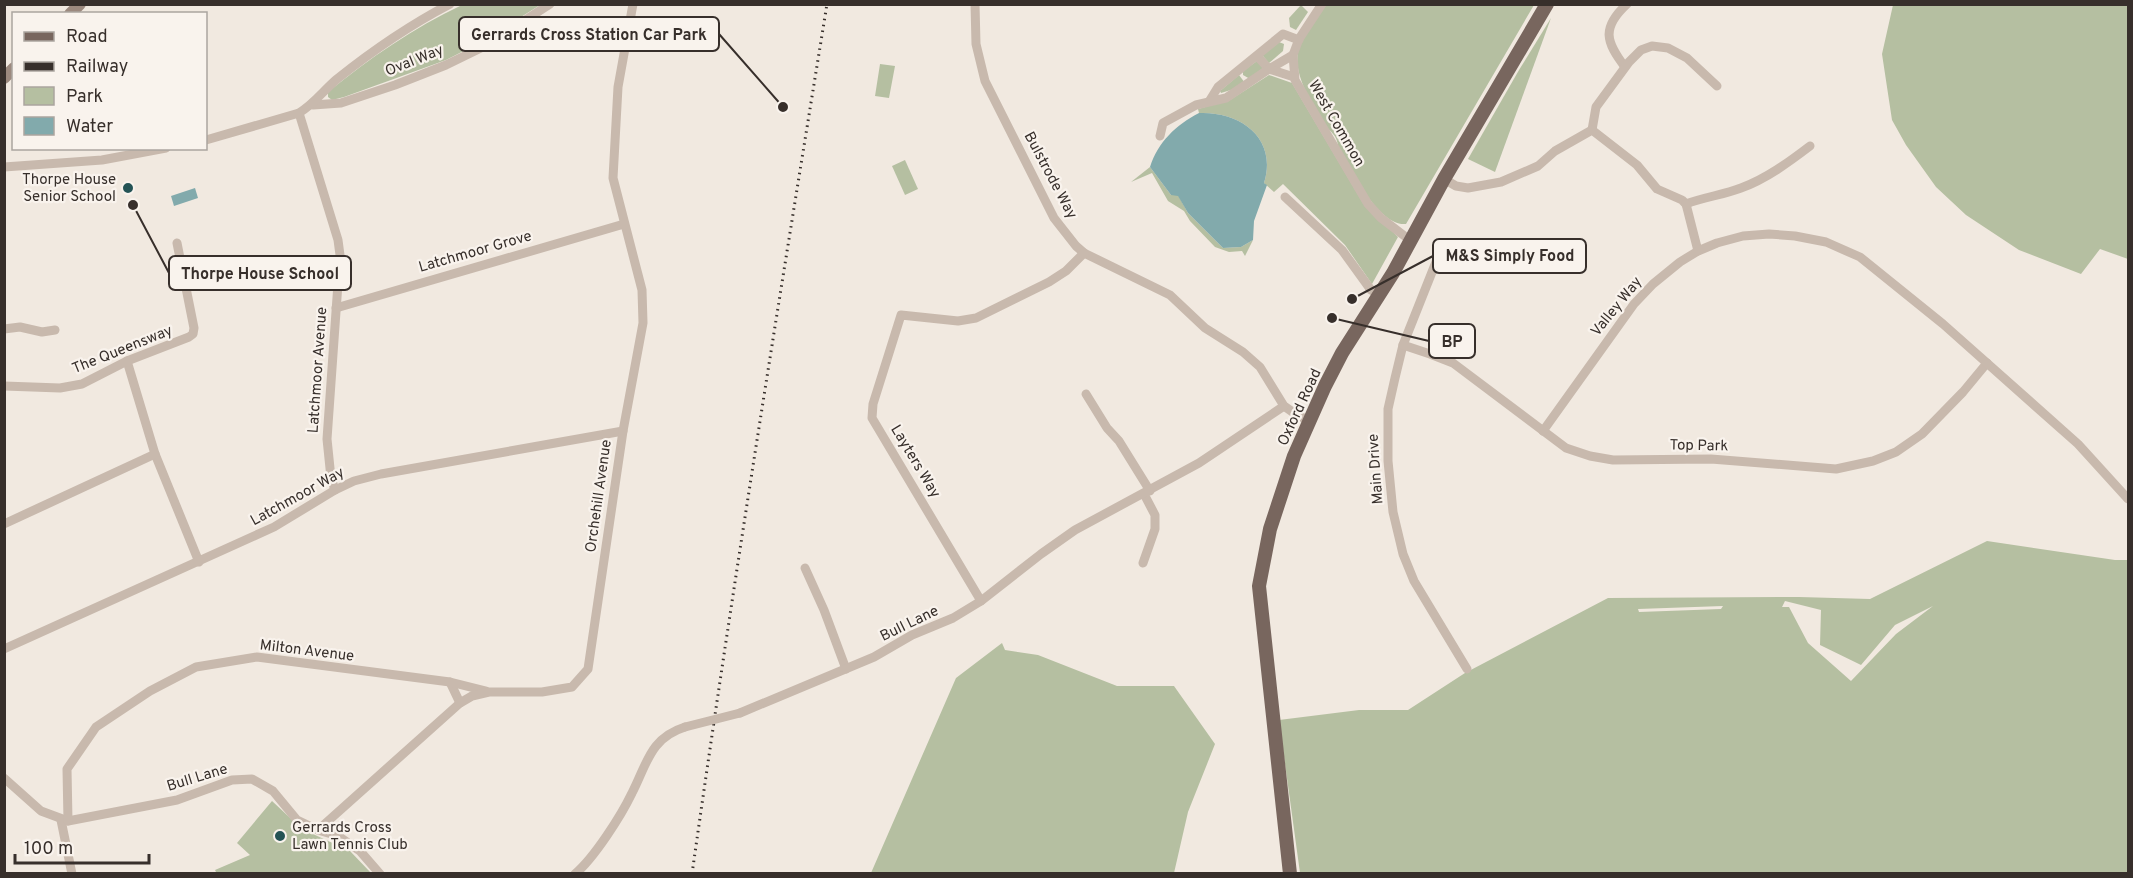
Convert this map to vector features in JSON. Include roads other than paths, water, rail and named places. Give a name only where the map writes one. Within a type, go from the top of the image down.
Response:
[{"type":"main road","name":"Oxford Road","points":[[1290,873],[1259,586],[1270,529],[1289,469],[1342,353],[1411,241],[1444,179],[1547,4]]},
{"type":"street","name":"Oval Way","points":[[207,140],[299,113],[313,105],[334,81],[358,63],[425,17],[450,4]]},
{"type":"street","name":"Oval Way","points":[[313,105],[341,103],[446,65],[487,45],[550,4]]},
{"type":"street","name":"Orchehill Avenue","points":[[318,830],[460,703],[472,696],[489,692],[542,692],[572,687],[588,669],[623,430],[644,323],[642,290],[613,178],[618,87],[633,4]]},
{"type":"street","name":"Bulstrode Way","points":[[975,4],[976,44],[985,81],[1054,218],[1084,253],[1170,295],[1204,328],[1243,352],[1260,367],[1284,406],[1309,421]]},
{"type":"street","name":"West Common","points":[[1322,4],[1299,40],[1293,55],[1294,77],[1368,204],[1380,218],[1411,241]]},
{"type":"street","points":[[1625,68],[1613,52],[1608,37],[1612,19],[1627,4]]},
{"type":"street","points":[[1210,100],[1218,87],[1282,34],[1299,40]]},
{"type":"street","points":[[1592,130],[1596,107],[1641,50],[1652,46],[1668,48],[1687,58],[1717,86]]},
{"type":"street","points":[[1160,136],[1163,123],[1196,105],[1226,98],[1293,55]]},
{"type":"street","points":[[1257,56],[1269,69],[1294,77]]},
{"type":"street","points":[[1239,71],[1249,83]]},
{"type":"street","name":"Latchmoor Avenue","points":[[299,113],[338,240],[340,255],[327,439],[331,478],[335,490]]},
{"type":"street","points":[[1444,179],[1456,186],[1468,188],[1501,182],[1538,166],[1555,151],[1592,130]]},
{"type":"street","points":[[1592,130],[1637,165],[1657,189],[1686,204],[1698,250]]},
{"type":"street","points":[[1686,204],[1744,187],[1786,164],[1810,146]]},
{"type":"street","points":[[4,167],[102,160],[155,150]]},
{"type":"street","points":[[1285,197],[1342,250],[1371,290],[1379,295]]},
{"type":"street","name":"Latchmoor Grove","points":[[336,308],[624,224]]},
{"type":"street","name":"Valley Way","points":[[1543,431],[1634,304],[1653,284],[1698,250],[1717,243],[1743,236],[1769,234],[1795,236],[1826,242],[1860,257],[1943,324],[2078,444],[2128,499]]},
{"type":"street","name":"The Queensway","points":[[4,386],[60,388],[82,384],[127,361],[189,338],[194,328],[177,243]]},
{"type":"street","name":"Layters Way","points":[[981,601],[872,417],[873,404],[901,315],[958,321],[976,318],[1049,282],[1066,271],[1084,253]]},
{"type":"street","name":"Main Drive","points":[[1438,257],[1403,345],[1388,409],[1388,461],[1393,512],[1403,554],[1414,581],[1467,669]]},
{"type":"street","points":[[4,329],[20,327],[42,332],[55,330]]},
{"type":"street","name":"Top Park","points":[[1403,345],[1453,363],[1566,448],[1590,456],[1612,460],[1711,459],[1836,469],[1873,461],[1896,452],[1922,434],[1963,392],[1987,363]]},
{"type":"street","points":[[127,361],[155,454],[199,562]]},
{"type":"street","points":[[1086,394],[1107,428],[1119,441],[1147,493],[1155,514],[1155,529],[1143,563]]},
{"type":"street","name":"Bull Lane","points":[[575,873],[596,851],[632,794],[645,763],[659,741],[674,730],[740,713],[874,657],[912,635],[953,618],[981,601],[1075,530],[1199,463],[1284,406]]},
{"type":"street","name":"Latchmoor Way","points":[[4,650],[274,527],[354,481],[381,474],[623,430]]},
{"type":"street","points":[[4,524],[155,454]]},
{"type":"street","points":[[805,568],[824,610],[846,669]]},
{"type":"street","name":"Milton Avenue","points":[[72,873],[64,820],[67,769],[96,727],[150,691],[196,666],[257,657],[450,682],[489,692]]},
{"type":"street","points":[[450,682],[460,703]]},
{"type":"street","points":[[4,778],[41,811],[64,820]]},
{"type":"street","name":"Bull Lane","points":[[64,820],[177,800],[232,780],[252,778],[273,791],[297,820],[338,836],[360,850],[380,873]]},
{"type":"water","points":[[1199,113],[1228,117],[1241,122],[1252,130],[1266,153],[1267,167],[1264,183],[1267,185],[1254,221],[1253,240],[1241,247],[1223,248],[1188,213],[1178,196],[1171,195],[1150,167],[1153,158],[1169,135]]},
{"type":"water","points":[[195,188],[198,198],[174,206],[171,196]]},
{"type":"railway","points":[[692,874],[740,547],[827,4]]},
{"type":"place","name":"Gerrards Cross Station Car Park","points":[[783,107]]},
{"type":"place","name":"Thorpe House Senior School","points":[[128,188]]},
{"type":"place","name":"Thorpe House School","points":[[133,205]]},
{"type":"place","name":"M&S Simply Food","points":[[1352,299]]},
{"type":"place","name":"BP","points":[[1332,318]]},
{"type":"place","name":"Gerrards Cross Lawn Tennis Club","points":[[280,836]]}]
